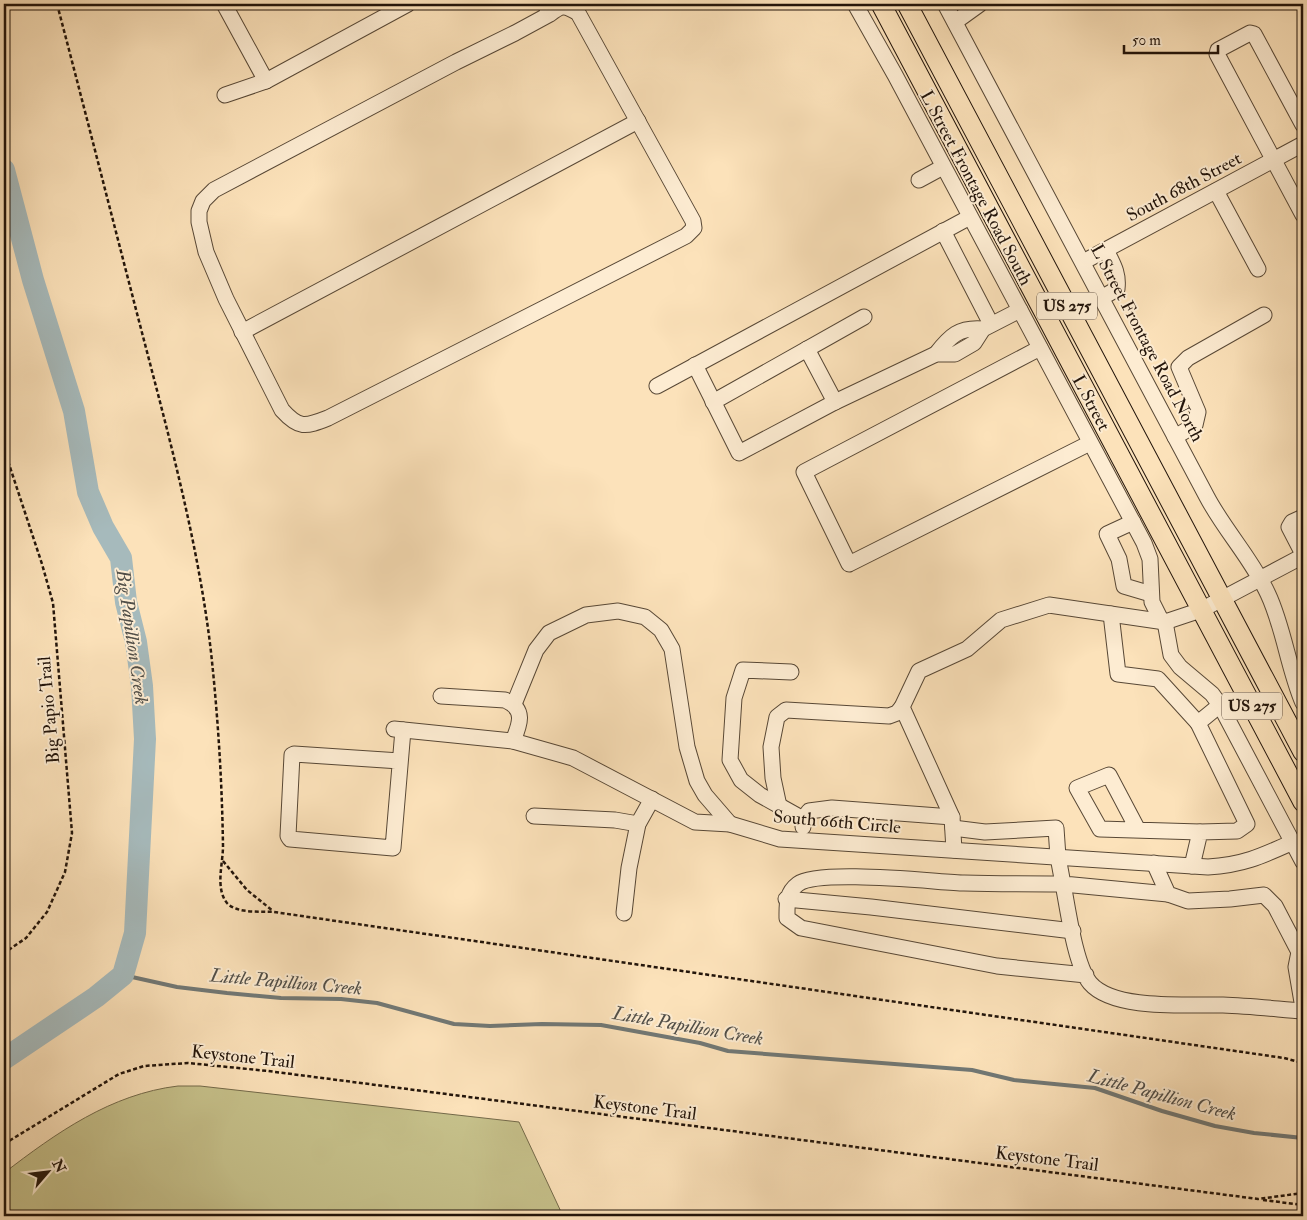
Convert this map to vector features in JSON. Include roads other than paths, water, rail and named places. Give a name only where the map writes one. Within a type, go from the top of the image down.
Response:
[{"type":"main road","name":"L Street","points":[[881,4],[1303,802]]},
{"type":"main road","name":"L Street","points":[[907,4],[1303,752]]},
{"type":"street","points":[[224,4],[266,81]]},
{"type":"street","points":[[225,95],[266,81],[408,4]]},
{"type":"street","name":"L Street Frontage Road South","points":[[855,4],[1133,522],[1150,559],[1153,607],[1165,622],[1170,651],[1174,661],[1212,694],[1220,705],[1303,862]]},
{"type":"street","name":"L Street Frontage Road North","points":[[945,4],[1212,507],[1246,555],[1260,579],[1272,605],[1292,675],[1303,703]]},
{"type":"street","points":[[955,22],[980,4]]},
{"type":"street","points":[[546,7],[568,7],[578,13],[694,221],[694,228],[686,236],[328,418],[307,426],[291,421],[282,410],[242,332],[206,252],[199,222],[199,211],[203,201],[214,190],[456,62],[515,33],[546,7]]},
{"type":"street","points":[[1303,125],[1254,34],[1250,33],[1218,50],[1217,54],[1303,215]]},
{"type":"street","points":[[242,332],[638,121]]},
{"type":"street","name":"South 68th Street","points":[[1083,262],[1303,144]]},
{"type":"street","points":[[919,180],[944,167]]},
{"type":"street","points":[[1216,191],[1258,269]]},
{"type":"street","points":[[657,386],[970,218]]},
{"type":"street","points":[[943,231],[987,327]]},
{"type":"street","points":[[1101,298],[1117,289],[1117,271],[1106,250]]},
{"type":"street","points":[[695,365],[739,453],[836,402],[936,354],[947,339],[952,336],[968,328],[987,327],[1020,310]]},
{"type":"street","points":[[1175,437],[1195,425],[1198,412],[1179,367],[1188,358],[1264,315]]},
{"type":"street","points":[[713,402],[864,317]]},
{"type":"street","points":[[1040,348],[804,472],[850,564],[1090,442]]},
{"type":"street","points":[[807,349],[836,402]]},
{"type":"street","points":[[779,806],[773,778],[771,747],[777,717],[786,710],[889,716],[896,713],[902,707],[919,670],[967,649],[1002,620],[1049,605],[1165,622],[1201,610],[1260,579],[1301,551],[1289,527],[1292,522],[1303,517]]},
{"type":"street","points":[[1133,522],[1108,534],[1119,559],[1124,586],[1151,594]]},
{"type":"street","points":[[514,704],[536,650],[549,633],[586,615],[618,611],[644,617],[661,630],[672,649],[687,747],[697,781],[705,795],[730,824]]},
{"type":"street","points":[[1111,614],[1118,674],[1158,679],[1198,723],[1247,824],[1237,831],[1138,830]]},
{"type":"street","points":[[791,672],[743,670],[734,698],[730,760],[741,780],[779,806],[803,819]]},
{"type":"street","points":[[441,696],[505,700],[514,704],[518,712],[520,724],[513,741]]},
{"type":"street","points":[[1198,723],[1220,705]]},
{"type":"street","points":[[902,707],[952,822],[954,850]]},
{"type":"street","name":"South 66th Circle","points":[[400,761],[398,730],[513,741],[572,758],[695,822],[730,824],[780,839],[1192,866],[1228,866],[1245,863],[1292,842]]},
{"type":"street","points":[[292,755],[400,761],[393,848],[290,839],[288,836],[292,755]]},
{"type":"street","points":[[624,912],[629,868],[638,824],[652,799]]},
{"type":"street","points":[[803,841],[803,819],[808,811],[832,808],[952,822],[985,832],[1056,828],[1058,857],[1063,884],[1080,963],[1090,983],[1100,991],[1130,1002],[1303,1010],[1296,967],[1301,952],[1275,906],[1264,895],[1188,901],[1168,894],[1063,884],[966,883],[854,877],[816,878],[799,884],[786,899],[787,918],[801,928],[997,966],[1086,976]]},
{"type":"street","points":[[534,816],[615,820],[638,824]]},
{"type":"street","points":[[1192,866],[1200,832]]},
{"type":"street","points":[[1154,863],[1168,894]]},
{"type":"street","points":[[786,899],[1073,931]]},
{"type":"waterway","name":"Big Papillion Creek","points":[[4,170],[33,280],[74,411],[88,492],[103,527],[121,558],[126,602],[136,642],[142,686],[145,739],[135,933],[123,975],[96,997],[4,1059]]},
{"type":"waterway","name":"Little Papillion Creek","points":[[123,975],[177,987],[227,993],[281,998],[341,999],[377,1003],[454,1024],[490,1026],[542,1024],[601,1025],[700,1043],[728,1051],[972,1070],[1014,1080],[1095,1088],[1162,1111],[1215,1126],[1254,1133],[1303,1138]]}]
